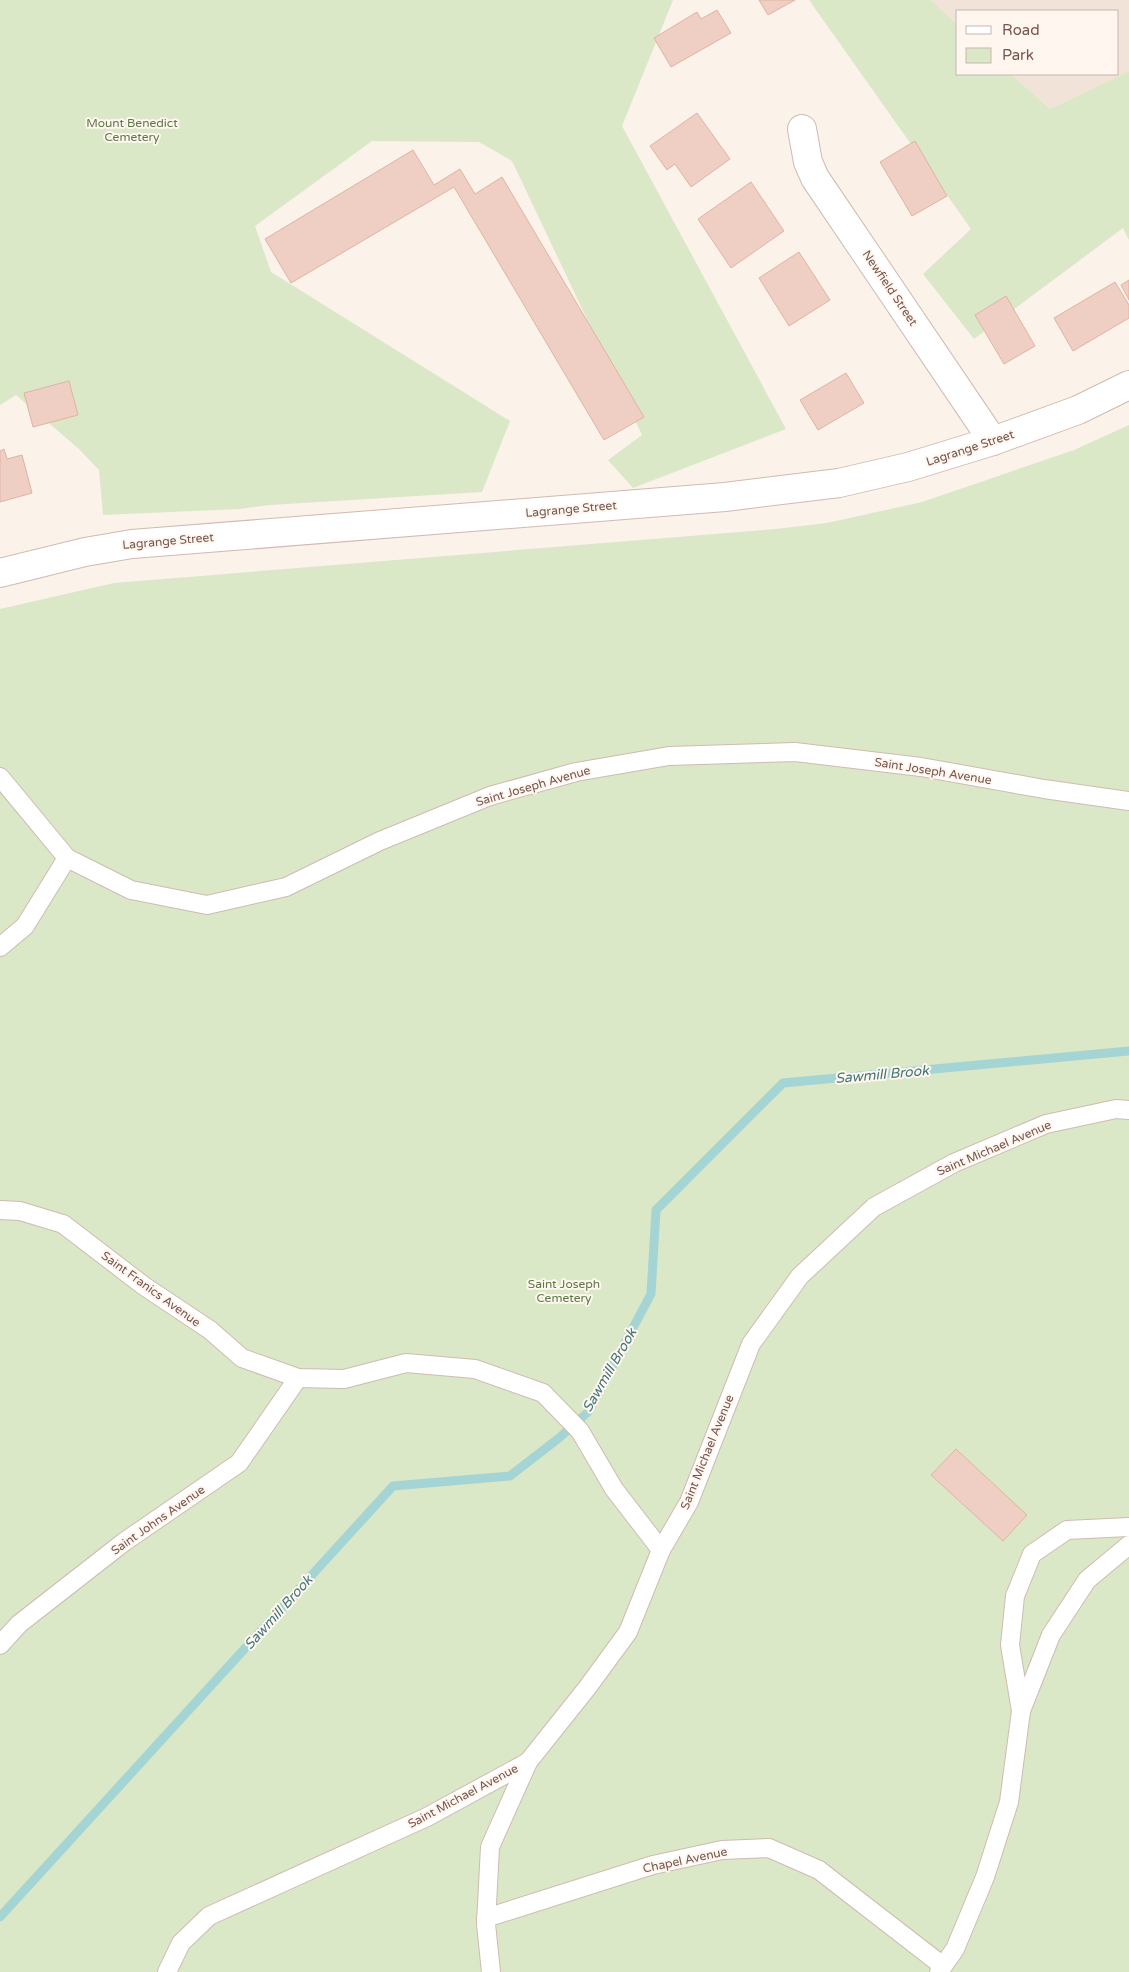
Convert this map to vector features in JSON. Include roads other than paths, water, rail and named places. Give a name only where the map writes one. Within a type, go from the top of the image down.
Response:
[{"type":"main road","name":"Newfield Street","points":[[802,129],[808,162],[815,178],[993,441]]},
{"type":"main road","name":"Lagrange Street","points":[[0,573],[86,552],[140,543],[725,497],[839,483],[908,467],[993,441],[1078,410],[1129,385]]},
{"type":"lane","name":"Saint Joseph Avenue","points":[[0,777],[67,858],[131,890],[206,905],[286,887],[380,841],[490,796],[576,772],[669,756],[795,752],[921,767],[1044,790],[1129,801]]},
{"type":"lane","points":[[0,947],[25,926],[67,858]]},
{"type":"lane","name":"Saint Michael Avenue","points":[[167,1972],[181,1943],[209,1916],[427,1817],[528,1762],[588,1688],[628,1632],[661,1550],[688,1502],[751,1344],[800,1276],[874,1207],[954,1163],[1046,1124],[1116,1109],[1129,1110]]},
{"type":"lane","name":"Saint Franics Avenue","points":[[0,1210],[20,1211],[63,1224],[144,1286],[210,1330],[242,1358],[298,1378],[344,1378],[406,1363],[475,1369],[543,1393],[580,1431],[614,1489],[661,1550]]},
{"type":"lane","name":"Saint Johns Avenue","points":[[0,1645],[19,1624],[124,1542],[239,1463],[298,1378]]},
{"type":"lane","name":"Chapel Avenue","points":[[1021,1711],[1010,1645],[1015,1596],[1032,1554],[1067,1530],[1129,1526]]},
{"type":"lane","name":"Chapel Avenue","points":[[486,1918],[653,1865],[722,1850],[770,1848],[819,1870],[941,1969],[955,1949],[985,1877],[1010,1802],[1021,1711],[1051,1635],[1087,1580],[1129,1545]]},
{"type":"lane","points":[[491,1972],[486,1918],[490,1847],[528,1762]]},
{"type":"waterway","name":"Sawmill Brook","points":[[0,1917],[393,1486],[510,1476],[559,1438],[588,1412],[651,1294],[656,1210],[783,1083],[1129,1051]]},
{"type":"park label","name":"Mount Benedict Cemetery","points":[[132,130]]},
{"type":"park label","name":"Saint Joseph Cemetery","points":[[564,1291]]}]
